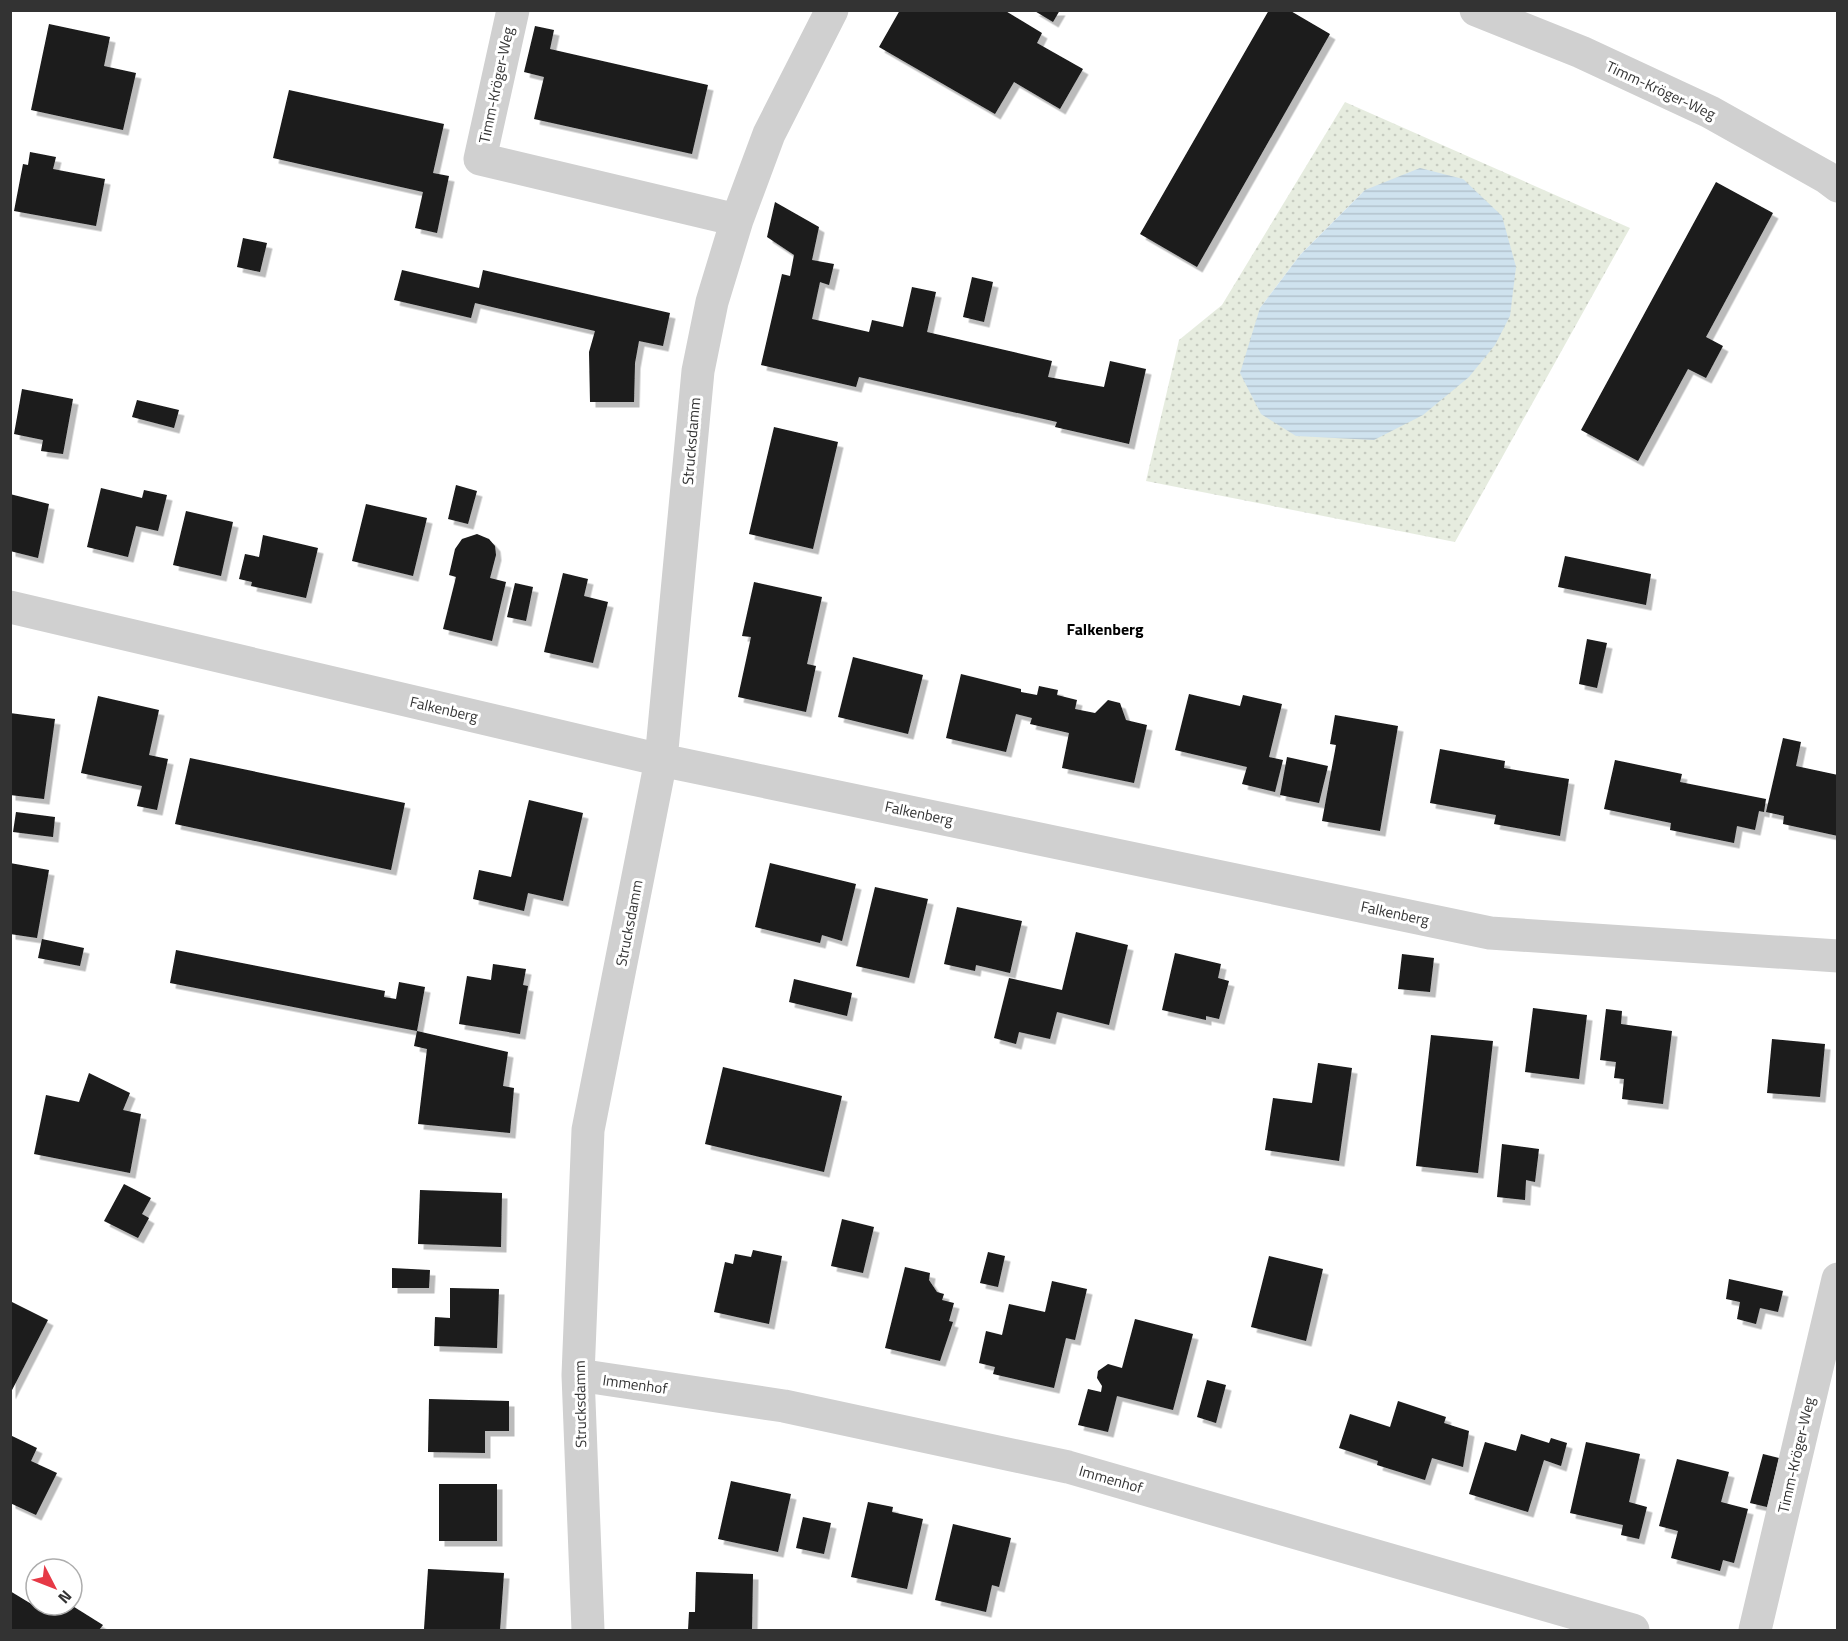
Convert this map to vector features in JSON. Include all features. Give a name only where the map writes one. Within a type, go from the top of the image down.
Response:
[{"type":"street","name":"Timm-Kröger-Weg","points":[[513,10],[480,159],[737,220]]},
{"type":"street","name":"Strucksdamm","points":[[588,1630],[578,1375],[588,1130],[661,760],[698,371],[712,302],[737,220],[769,134],[832,10]]},
{"type":"street","name":"Timm-Kröger-Weg","points":[[1476,10],[1581,52],[1710,112],[1838,186]]},
{"type":"street","name":"Falkenberg","points":[[10,607],[661,760],[1490,933],[1838,956]]},
{"type":"street","name":"Timm-Kröger-Weg","points":[[1755,1630],[1838,1279]]},
{"type":"street","name":"Immenhof","points":[[578,1375],[784,1406],[1068,1467],[1633,1630]]},
{"type":"shaded area","points":[[1345,102],[1630,228],[1455,542],[1146,481],[1179,340],[1222,305]],"holes":[[[1365,190],[1260,308],[1300,255]]]},
{"type":"water","points":[[1420,168],[1463,179],[1502,216],[1516,267],[1510,316],[1495,345],[1469,377],[1423,415],[1374,440],[1296,436],[1261,414],[1240,373],[1260,308],[1300,255],[1365,190]]},
{"type":"building","points":[[900,10],[1004,10],[1042,33],[1037,43],[1083,69],[1060,109],[1014,82],[995,114],[879,47]]},
{"type":"building","points":[[1033,10],[1060,10],[1053,22]]},
{"type":"building","points":[[1269,10],[1289,10],[1330,34],[1197,267],[1140,234]]},
{"type":"building","points":[[49,24],[110,37],[104,66],[136,73],[123,130],[31,110]]},
{"type":"building","points":[[535,26],[554,30],[550,49],[708,85],[692,154],[534,119],[544,77],[524,72]]},
{"type":"building","points":[[289,90],[444,124],[433,173],[449,176],[437,233],[415,228],[423,192],[273,158]]},
{"type":"building","points":[[30,152],[56,157],[53,169],[105,179],[96,226],[14,211],[23,164],[28,165]]},
{"type":"building","points":[[1716,182],[1773,213],[1706,337],[1723,346],[1706,378],[1688,369],[1638,461],[1581,430]]},
{"type":"building","points":[[775,202],[819,227],[812,260],[834,264],[829,285],[820,282],[812,319],[869,332],[872,320],[903,327],[912,287],[936,292],[927,332],[1052,361],[1048,377],[1104,387],[1110,361],[1146,369],[1129,444],[1055,427],[1057,422],[859,377],[856,387],[761,365],[782,274],[790,276],[794,255],[767,237]]},
{"type":"building","points":[[243,238],[267,243],[260,272],[237,267]]},
{"type":"building","points":[[402,270],[479,288],[483,270],[670,313],[663,346],[639,341],[635,363],[634,402],[590,402],[589,352],[595,331],[475,303],[471,318],[394,300]]},
{"type":"building","points":[[972,277],[993,282],[984,322],[963,317]]},
{"type":"building","points":[[22,389],[73,399],[63,454],[41,451],[43,440],[14,434]]},
{"type":"building","points":[[137,400],[179,410],[174,428],[132,417]]},
{"type":"building","points":[[774,427],[838,442],[813,549],[749,534]]},
{"type":"building","points":[[456,485],[477,491],[468,524],[448,519]]},
{"type":"building","points":[[101,488],[142,498],[144,490],[167,495],[158,531],[136,526],[128,557],[87,547]]},
{"type":"building","points":[[10,494],[49,504],[38,558],[10,551]]},
{"type":"building","points":[[366,504],[427,518],[413,576],[352,561]]},
{"type":"building","points":[[186,511],[233,522],[221,576],[173,565]]},
{"type":"building","points":[[477,534],[489,539],[495,546],[496,555],[490,578],[506,582],[492,641],[443,629],[456,577],[449,575],[455,549],[462,539]]},
{"type":"building","points":[[263,535],[318,548],[306,598],[251,586],[252,582],[239,579],[245,554],[259,557]]},
{"type":"building","points":[[1565,556],[1651,574],[1646,605],[1558,587]]},
{"type":"building","points":[[563,573],[588,579],[584,596],[608,602],[593,663],[544,652]]},
{"type":"building","points":[[754,582],[822,597],[807,664],[816,666],[806,712],[738,697],[751,637],[742,636]]},
{"type":"building","points":[[515,583],[533,587],[526,621],[507,617]]},
{"type":"building","points":[[1587,639],[1607,643],[1597,688],[1579,684]]},
{"type":"building","points":[[853,657],[923,675],[908,734],[838,717]]},
{"type":"building","points":[[961,674],[1037,695],[1039,686],[1058,690],[1057,695],[1077,700],[1075,709],[1095,713],[1108,700],[1120,703],[1126,720],[1147,725],[1134,783],[1062,768],[1069,733],[1030,724],[1032,718],[1016,714],[1006,752],[946,738]]},
{"type":"building","points":[[1189,694],[1240,706],[1243,695],[1282,704],[1269,757],[1283,760],[1275,792],[1242,784],[1247,767],[1175,750]]},
{"type":"building","points":[[98,696],[159,710],[149,755],[168,759],[157,810],[137,806],[142,786],[81,773]]},
{"type":"building","points":[[10,713],[55,719],[44,799],[10,795]]},
{"type":"building","points":[[1335,715],[1398,726],[1380,831],[1322,821],[1336,745],[1330,744]]},
{"type":"building","points":[[1783,738],[1801,742],[1796,766],[1838,775],[1838,836],[1783,824],[1784,816],[1766,812]]},
{"type":"building","points":[[1440,749],[1505,761],[1504,768],[1569,779],[1560,836],[1494,824],[1496,815],[1430,803]]},
{"type":"building","points":[[1287,757],[1328,766],[1319,803],[1280,795]]},
{"type":"building","points":[[190,758],[405,803],[391,870],[175,824]]},
{"type":"building","points":[[1615,760],[1682,774],[1680,782],[1766,799],[1764,812],[1759,811],[1755,830],[1737,826],[1734,843],[1670,830],[1671,823],[1604,809]]},
{"type":"building","points":[[529,800],[583,813],[563,901],[528,893],[524,911],[473,899],[479,870],[511,877]]},
{"type":"building","points":[[16,812],[55,817],[53,837],[13,832]]},
{"type":"building","points":[[10,863],[49,870],[37,938],[10,934]]},
{"type":"building","points":[[770,863],[856,884],[842,941],[822,935],[820,943],[755,927]]},
{"type":"building","points":[[875,887],[928,899],[909,978],[856,966]]},
{"type":"building","points":[[957,907],[1022,921],[1010,973],[976,965],[975,971],[944,964]]},
{"type":"building","points":[[1076,932],[1128,945],[1109,1025],[1057,1012],[1050,1039],[1019,1032],[1016,1044],[994,1038],[1009,978],[1062,990]]},
{"type":"building","points":[[42,939],[84,948],[80,966],[38,958]]},
{"type":"building","points":[[176,950],[385,991],[384,997],[396,999],[399,982],[425,987],[417,1031],[170,983]]},
{"type":"building","points":[[1175,953],[1221,964],[1218,978],[1229,981],[1219,1019],[1206,1016],[1206,1020],[1162,1010]]},
{"type":"building","points":[[1402,954],[1434,958],[1430,992],[1398,989]]},
{"type":"building","points":[[493,964],[526,969],[523,985],[528,986],[520,1034],[459,1024],[467,976],[491,980]]},
{"type":"building","points":[[794,979],[852,993],[847,1016],[789,1002]]},
{"type":"building","points":[[1533,1008],[1587,1015],[1579,1079],[1525,1072]]},
{"type":"building","points":[[1606,1009],[1622,1011],[1621,1024],[1672,1031],[1663,1104],[1622,1099],[1624,1079],[1614,1078],[1616,1062],[1600,1060]]},
{"type":"building","points":[[417,1031],[508,1052],[503,1086],[514,1088],[510,1133],[418,1124],[427,1049],[414,1046]]},
{"type":"building","points":[[1431,1035],[1493,1041],[1478,1173],[1416,1166]]},
{"type":"building","points":[[1772,1039],[1825,1044],[1820,1097],[1767,1093]]},
{"type":"building","points":[[1318,1063],[1352,1068],[1339,1161],[1265,1150],[1273,1098],[1312,1103]]},
{"type":"building","points":[[723,1067],[842,1096],[824,1172],[705,1144]]},
{"type":"building","points":[[89,1073],[130,1093],[123,1110],[141,1114],[130,1173],[34,1154],[46,1095],[79,1102]]},
{"type":"building","points":[[1502,1144],[1539,1149],[1535,1182],[1526,1180],[1525,1200],[1497,1197]]},
{"type":"building","points":[[124,1184],[151,1198],[142,1214],[149,1218],[138,1238],[104,1221]]},
{"type":"building","points":[[420,1190],[502,1193],[501,1247],[418,1244]]},
{"type":"building","points":[[842,1219],[874,1227],[863,1273],[831,1266]]},
{"type":"building","points":[[753,1250],[782,1256],[769,1324],[714,1312],[725,1262],[733,1264],[735,1254],[751,1257]]},
{"type":"building","points":[[988,1252],[1005,1256],[998,1287],[980,1283]]},
{"type":"building","points":[[1269,1256],[1323,1269],[1306,1341],[1251,1327]]},
{"type":"building","points":[[905,1267],[930,1273],[929,1280],[937,1292],[944,1294],[942,1300],[954,1303],[949,1321],[953,1322],[940,1361],[885,1348]]},
{"type":"building","points":[[392,1268],[430,1270],[429,1288],[392,1288]]},
{"type":"building","points":[[1729,1279],[1783,1291],[1778,1312],[1760,1308],[1756,1324],[1737,1319],[1740,1302],[1726,1299]]},
{"type":"building","points":[[1052,1281],[1087,1289],[1075,1340],[1066,1338],[1054,1388],[993,1374],[995,1367],[979,1363],[986,1331],[1002,1335],[1009,1304],[1045,1312]]},
{"type":"building","points":[[450,1288],[499,1289],[497,1348],[434,1346],[435,1317],[450,1318]]},
{"type":"building","points":[[10,1301],[48,1320],[10,1394]]},
{"type":"building","points":[[1135,1319],[1193,1334],[1173,1410],[1117,1396],[1108,1432],[1078,1425],[1088,1389],[1101,1392],[1102,1386],[1097,1378],[1098,1371],[1108,1364],[1122,1368]]},
{"type":"building","points":[[1207,1380],[1226,1385],[1216,1423],[1197,1417]]},
{"type":"building","points":[[429,1399],[509,1401],[509,1431],[485,1431],[485,1453],[428,1452]]},
{"type":"building","points":[[1398,1401],[1446,1417],[1444,1423],[1469,1431],[1463,1467],[1432,1458],[1425,1480],[1377,1465],[1378,1461],[1339,1448],[1350,1414],[1390,1427]]},
{"type":"building","points":[[1521,1434],[1549,1443],[1551,1438],[1567,1443],[1561,1466],[1544,1460],[1528,1512],[1469,1494],[1485,1442],[1516,1451]]},
{"type":"building","points":[[10,1435],[37,1448],[31,1461],[57,1473],[36,1515],[10,1503]]},
{"type":"building","points":[[1586,1442],[1640,1454],[1629,1502],[1647,1507],[1639,1539],[1621,1535],[1623,1525],[1570,1513]]},
{"type":"building","points":[[1763,1454],[1779,1458],[1767,1507],[1750,1503]]},
{"type":"building","points":[[1677,1459],[1729,1472],[1721,1502],[1748,1509],[1734,1563],[1723,1560],[1720,1571],[1671,1558],[1678,1531],[1659,1526]]},
{"type":"building","points":[[731,1481],[791,1494],[778,1552],[718,1539]]},
{"type":"building","points":[[439,1484],[497,1484],[497,1541],[439,1541]]},
{"type":"building","points":[[868,1502],[893,1507],[892,1512],[923,1519],[907,1589],[851,1577]]},
{"type":"building","points":[[803,1517],[831,1523],[824,1554],[796,1548]]},
{"type":"building","points":[[953,1524],[1011,1538],[999,1587],[992,1585],[986,1612],[935,1600]]},
{"type":"building","points":[[428,1569],[504,1573],[500,1630],[424,1629]]},
{"type":"building","points":[[696,1572],[753,1574],[752,1630],[688,1630],[689,1612],[695,1612]]},
{"type":"building","points":[[10,1591],[24,1600],[24,1617],[84,1617],[84,1613],[103,1625],[99,1630],[10,1630]]},
{"type":"district","name":"Falkenberg","points":[[1105,629]]}]
